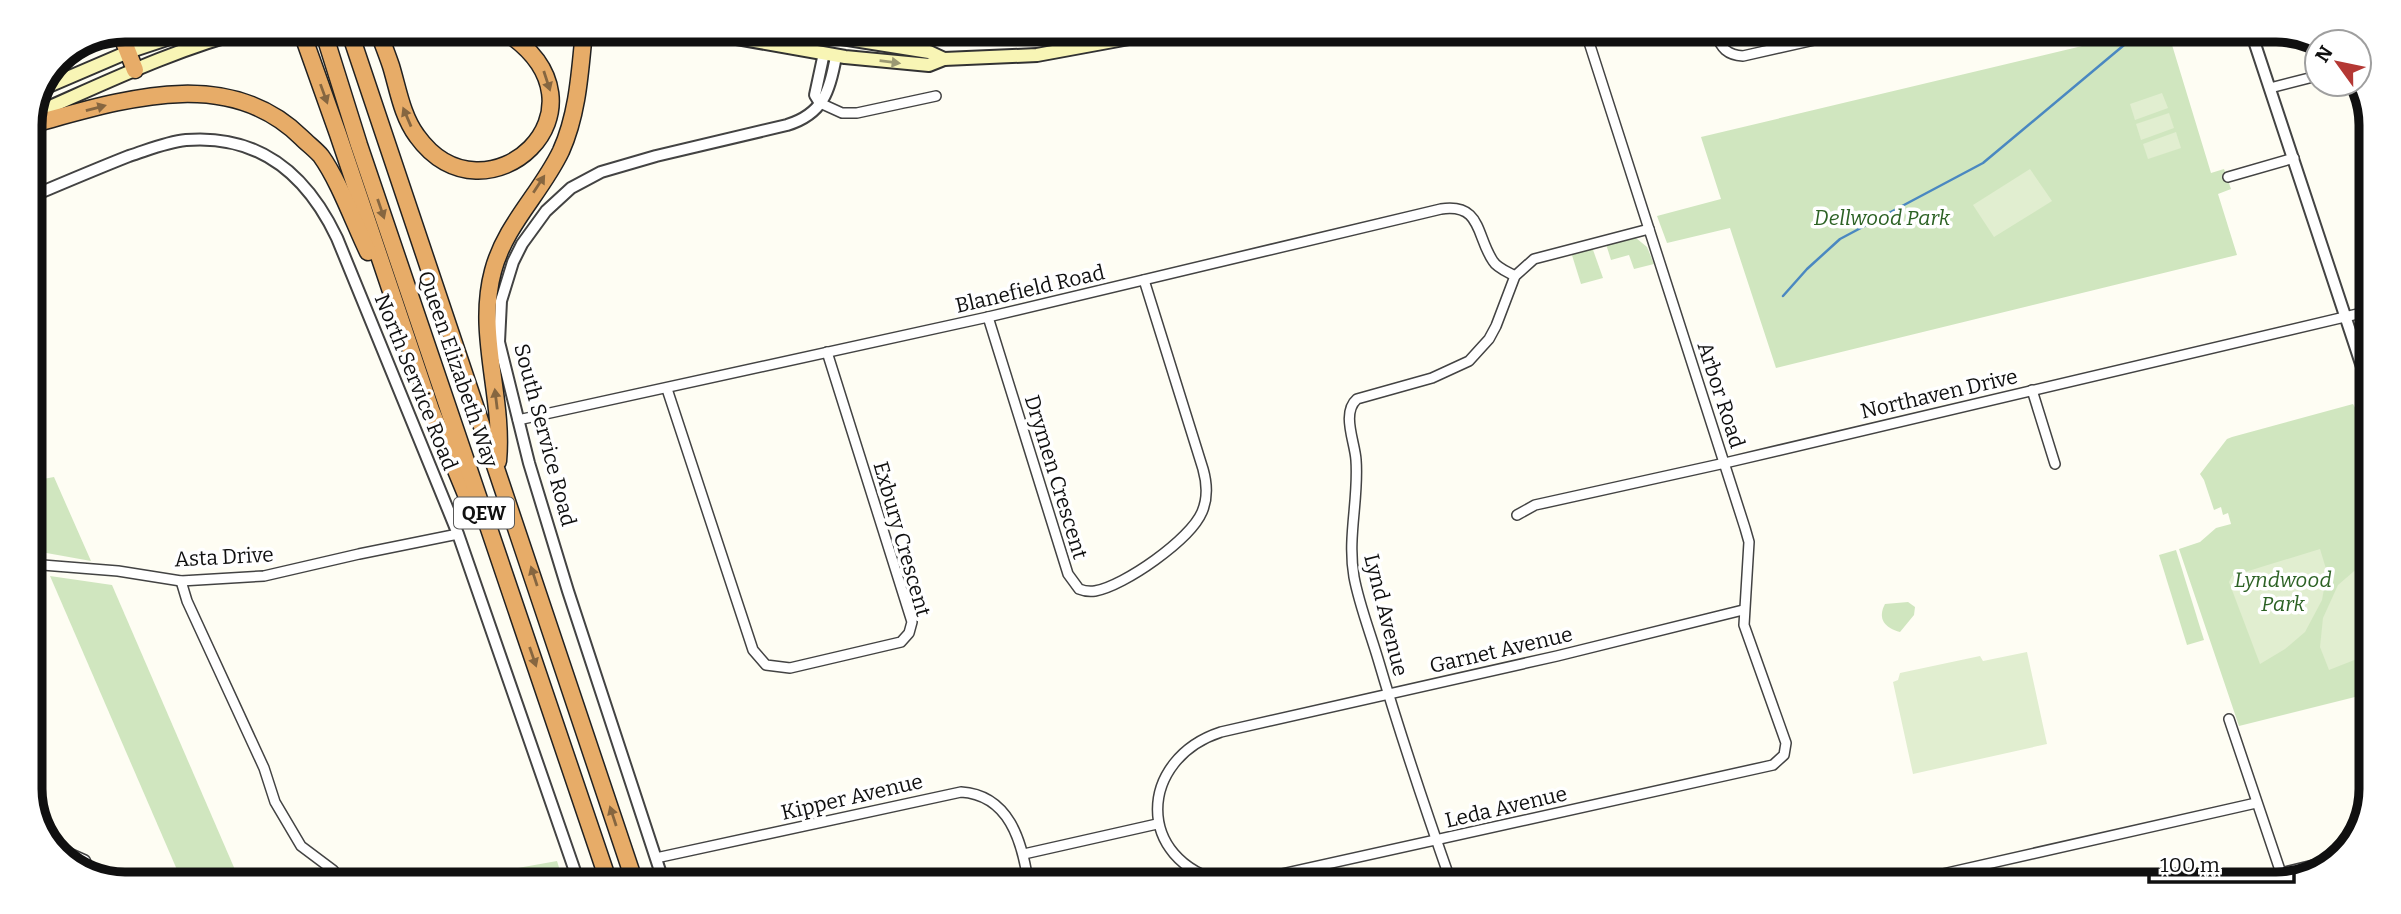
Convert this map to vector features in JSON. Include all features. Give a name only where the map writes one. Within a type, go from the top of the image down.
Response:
[{"type":"highway","points":[[124,42],[135,70]]},
{"type":"highway","points":[[305,42],[431,410],[518,614]]},
{"type":"highway","name":"Queen Elizabeth Way","points":[[327,42],[363,158],[605,872]]},
{"type":"highway","name":"Queen Elizabeth Way","points":[[353,42],[631,872]]},
{"type":"highway","points":[[382,42],[407,119],[417,136],[433,154],[451,165],[488,171],[510,164],[525,153],[543,132],[551,113],[551,87],[541,64],[522,42]]},
{"type":"highway","points":[[497,467],[500,434],[488,346],[487,310],[492,271],[503,242],[560,152],[577,95],[583,42]]},
{"type":"highway","points":[[42,122],[107,104],[190,94],[221,96],[251,103],[273,113],[321,156],[399,317]]},
{"type":"main road","points":[[53,84],[158,42]]},
{"type":"main road","points":[[44,110],[208,42]]},
{"type":"main road","points":[[758,42],[830,55],[929,65],[943,59],[1037,55],[1108,42]]},
{"type":"main road","points":[[830,55],[832,42]]},
{"type":"main road","points":[[876,42],[929,52],[943,59]]},
{"type":"street","name":"Arbor Road","points":[[1589,42],[1749,542],[1744,625],[1786,743],[1784,755],[1773,765]]},
{"type":"street","points":[[1720,42],[1724,50],[1734,56],[1743,57],[1807,42]]},
{"type":"street","points":[[2254,42],[2359,360]]},
{"type":"street","points":[[830,55],[815,95],[820,103],[842,113],[857,113],[936,96]]},
{"type":"street","points":[[2270,88],[2303,80]]},
{"type":"street","name":"South Service Road","points":[[660,872],[568,591],[518,420],[499,342],[501,301],[513,262],[527,236],[546,211],[571,188],[601,172],[656,156],[796,123],[807,118],[820,103]]},
{"type":"street","name":"North Service Road","points":[[42,192],[149,149],[187,140],[227,142],[244,146],[271,159],[305,186],[320,206],[337,238],[458,534],[575,872]]},
{"type":"street","points":[[2228,177],[2294,158]]},
{"type":"street","name":"Blanefield Road","points":[[518,420],[988,317],[1451,207],[1462,209],[1472,216],[1494,264],[1515,276]]},
{"type":"street","points":[[1515,276],[1534,259],[1545,254],[1649,229]]},
{"type":"street","name":"Lynd Avenue","points":[[1448,872],[1388,693],[1354,578],[1351,541],[1357,485],[1356,457],[1350,423],[1351,405],[1357,399],[1433,378],[1469,361],[1489,339],[1515,276]]},
{"type":"street","name":"Drymen Crescent","points":[[988,317],[1068,574],[1079,589],[1093,592],[1141,570],[1173,547],[1197,520],[1206,496],[1203,469],[1144,281]]},
{"type":"street","name":"Northaven Drive","points":[[1517,514],[1535,505],[2359,314]]},
{"type":"street","name":"Exbury Crescent","points":[[667,389],[752,650],[766,665],[790,668],[901,642],[909,633],[912,622],[827,352]]},
{"type":"street","points":[[2032,390],[2055,464]]},
{"type":"street","name":"Asta Drive","points":[[42,565],[118,571],[181,581],[264,576],[458,534]]},
{"type":"street","points":[[181,581],[187,601],[264,768],[275,802],[301,846],[335,872]]},
{"type":"street","name":"Garnet Avenue","points":[[1157,824],[1165,778],[1177,760],[1195,742],[1221,732],[1557,656],[1743,610]]},
{"type":"street","points":[[2229,719],[2280,872]]},
{"type":"street","name":"Leda Avenue","points":[[1293,872],[1773,765]]},
{"type":"street","name":"Kipper Avenue","points":[[656,858],[961,792],[986,797],[1005,812],[1024,854],[1027,872]]},
{"type":"street","points":[[1952,872],[2256,803]]},
{"type":"street","points":[[1024,854],[1157,824],[1172,852],[1197,872]]},
{"type":"green space","name":"Dellwood Park","points":[[2099,42],[2171,42],[2211,173],[2224,169],[2231,189],[2218,194],[2237,255],[1776,368],[1730,228],[1667,243],[1657,216],[1721,199],[1701,137]]},
{"type":"green space","points":[[2162,93],[2168,108],[2135,120],[2130,104]]},
{"type":"green space","points":[[2169,113],[2174,128],[2141,140],[2136,124]]},
{"type":"green space","points":[[2176,132],[2181,148],[2148,159],[2143,144]]},
{"type":"green space","points":[[2030,169],[2052,201],[1994,237],[1973,205]]},
{"type":"green space","points":[[1636,238],[1647,247],[1654,264],[1634,269],[1629,255],[1611,260],[1606,244]]},
{"type":"green space","points":[[1592,247],[1603,278],[1581,284],[1571,252]]},
{"type":"green space","name":"Lyndwood Park","points":[[2353,404],[2359,415],[2359,696],[2239,726],[2179,549],[2200,542],[2216,528],[2231,524],[2228,513],[2223,515],[2221,507],[2214,510],[2200,474],[2227,439]]},
{"type":"green space","points":[[54,477],[91,561],[42,552],[42,479]]},
{"type":"green space","points":[[2320,549],[2327,572],[2322,600],[2305,632],[2285,649],[2260,664],[2229,582],[2232,576]]},
{"type":"green space","points":[[2176,550],[2204,640],[2187,645],[2159,555]]},
{"type":"green space","points":[[2359,567],[2359,658],[2329,670],[2320,647],[2323,618],[2338,585]]},
{"type":"green space","points":[[50,576],[112,585],[236,872],[178,872]]},
{"type":"green space","points":[[1908,602],[1915,607],[1914,615],[1900,632],[1890,628],[1882,618],[1885,604]]},
{"type":"green space","points":[[2027,652],[2047,744],[1913,774],[1893,682],[1898,680],[1900,673],[1980,656],[1983,661]]},
{"type":"green space","points":[[557,861],[560,872],[496,872]]},
{"type":"waterway","points":[[1783,296],[1807,269],[1840,239],[1983,163],[2128,42]]}]
